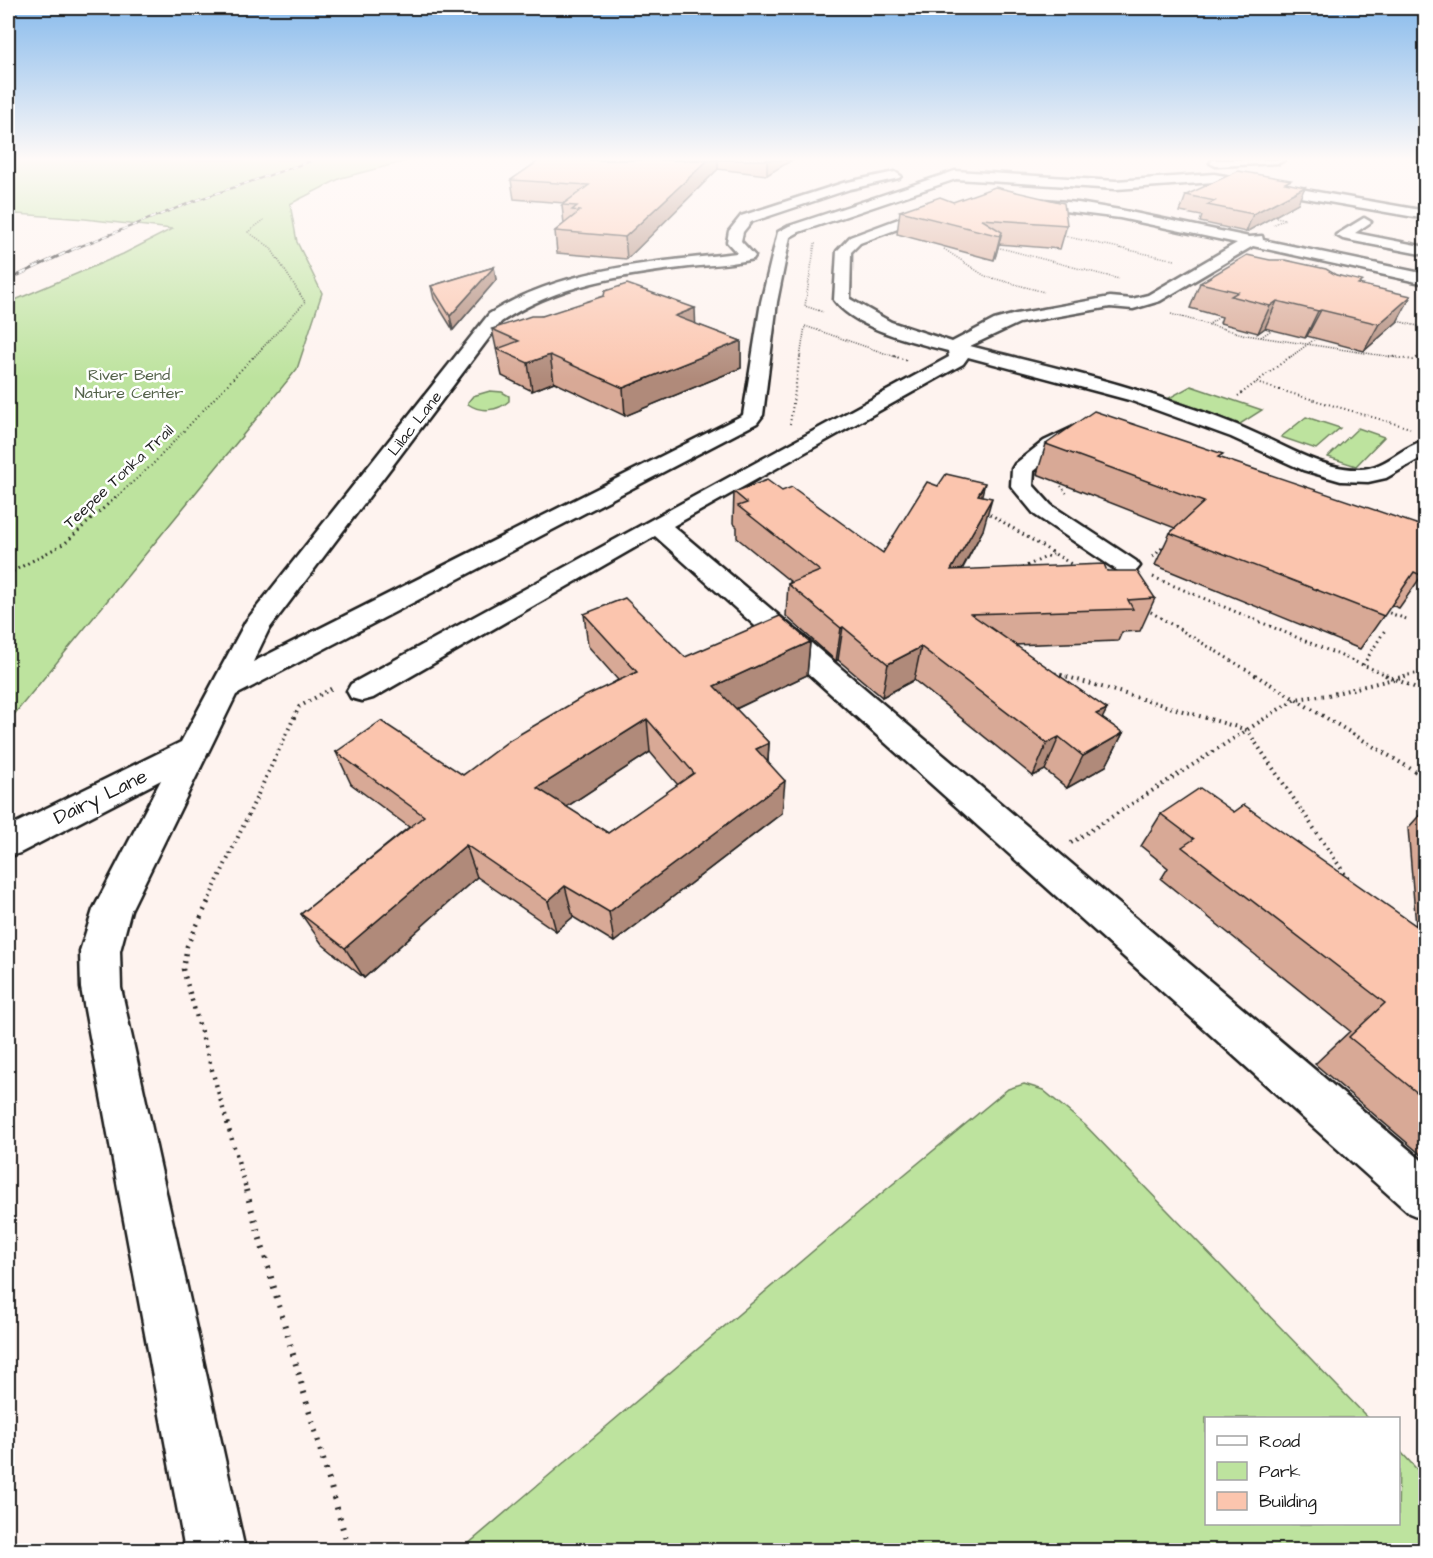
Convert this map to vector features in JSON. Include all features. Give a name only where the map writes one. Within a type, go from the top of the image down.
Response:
[{"type":"street","name":"Lilac Lane","points":[[215,1551],[100,978],[100,951],[112,910],[256,627],[478,339],[507,308],[527,298],[593,278],[748,256],[734,242],[736,233]]},
{"type":"street","points":[[224,689],[750,418],[753,415],[769,302],[783,235],[787,233]]},
{"type":"street","points":[[876,233],[855,240],[844,251],[842,300],[858,313],[883,326],[1166,405],[1253,439],[1306,464],[1330,471],[1356,476],[1374,475],[1388,471],[1407,454],[1425,446]]},
{"type":"street","points":[[1205,233],[1425,279]]},
{"type":"street","points":[[955,347],[1000,324],[1032,315],[1110,302],[1133,304],[1154,298],[1232,251],[1253,243],[1264,233]]},
{"type":"street","points":[[1347,233],[1343,235],[1425,251]]},
{"type":"street","points":[[362,692],[657,525],[937,371],[959,358],[955,347]]},
{"type":"street","points":[[1096,426],[1085,427],[1023,469],[1022,486],[1043,510],[1127,566]]},
{"type":"street","points":[[657,525],[1425,1196]]},
{"type":"street","name":"Dairy Lane","points":[[8,843],[193,750]]},
{"type":"path","name":"Teepee Tonka Trail","points":[[8,574],[65,543],[152,465],[304,302],[270,247],[249,233]]},
{"type":"path","points":[[1050,234],[1071,236],[1205,267]]},
{"type":"path","points":[[816,238],[805,306],[827,313]]},
{"type":"path","points":[[987,245],[1165,291]]},
{"type":"path","points":[[944,249],[986,276],[1093,305]]},
{"type":"path","points":[[1133,304],[1261,337],[1413,360],[1425,353]]},
{"type":"path","points":[[1208,325],[1222,315]]},
{"type":"path","points":[[1389,318],[1425,328]]},
{"type":"path","points":[[790,426],[805,326],[937,371]]},
{"type":"path","points":[[1261,337],[1273,329]]},
{"type":"path","points":[[1238,396],[1325,332]]},
{"type":"path","points":[[1256,383],[1414,429]]},
{"type":"path","points":[[979,508],[1084,572]]},
{"type":"path","points":[[879,557],[897,532]]},
{"type":"path","points":[[1013,572],[1054,553]]},
{"type":"path","points":[[1127,566],[1425,692]]},
{"type":"path","points":[[1419,588],[1425,590]]},
{"type":"path","points":[[1144,608],[1425,778]]},
{"type":"path","points":[[1377,608],[1409,620]]},
{"type":"path","points":[[1363,665],[1385,630]]},
{"type":"path","points":[[1042,862],[1295,699],[1320,698],[1393,678],[1425,672]]},
{"type":"path","points":[[1054,673],[1247,730],[1354,887]]},
{"type":"path","points":[[340,683],[299,707],[187,946],[183,969],[349,1551]]},
{"type":"green space","name":"River Bend Nature Center","points":[[165,233],[295,233],[297,242],[322,293],[297,369],[8,722],[8,303],[123,254]]},
{"type":"green space","points":[[1191,386],[1262,410],[1240,424],[1169,398]]},
{"type":"green space","points":[[490,391],[502,392],[509,396],[509,401],[489,410],[478,409],[468,404],[473,396]]},
{"type":"green space","points":[[1306,417],[1340,428],[1316,449],[1281,437]]},
{"type":"green space","points":[[1358,428],[1384,437],[1356,466],[1328,457]]},
{"type":"green space","points":[[1024,1084],[1043,1090],[1085,1125],[1367,1417],[1205,1417],[1205,1525],[1400,1525],[1400,1451],[1425,1478],[1425,1550],[469,1550],[467,1545],[859,1212],[1008,1089]]},
{"type":"building","points":[[575,233],[630,233],[625,237]]},
{"type":"building","points":[[987,233],[1002,233],[1000,236]]},
{"type":"building","points":[[1247,255],[1326,269],[1336,275],[1362,281],[1358,284],[1411,296],[1379,324],[1277,301],[1270,306],[1231,296],[1238,292],[1200,283]]},
{"type":"building","points":[[494,267],[450,316],[431,286]]},
{"type":"building","points":[[627,284],[695,308],[675,316],[741,341],[623,388],[550,355],[528,363],[497,349],[519,341],[492,329],[604,296],[605,291]]},
{"type":"building","points":[[1094,411],[1223,454],[1218,457],[1425,527],[1423,576],[1414,572],[1384,616],[1170,533],[1204,502],[1046,444]]},
{"type":"building","points":[[946,474],[985,483],[978,495],[992,498],[951,570],[1104,564],[1107,571],[1137,571],[1155,598],[1128,600],[1133,609],[971,614],[1107,709],[1096,714],[1123,733],[1083,756],[1059,737],[1047,743],[921,647],[888,664],[788,584],[820,571],[738,506],[747,503],[734,492],[767,480],[782,491],[792,487],[883,553],[927,482],[938,486]]},
{"type":"building","points":[[625,598],[685,657],[780,616],[810,642],[714,686],[769,743],[756,749],[785,781],[609,912],[565,886],[548,901],[466,845],[345,948],[301,914],[424,816],[336,752],[381,721],[463,775],[510,740],[581,698],[637,672],[584,614]],"holes":[[[647,719],[694,773],[608,833],[537,788]]]},
{"type":"building","points":[[1200,788],[1234,812],[1244,805],[1425,932],[1425,1099],[1349,1037],[1385,1003],[1182,847],[1194,839],[1161,814]]},
{"type":"railway","points":[[76,248],[115,233]]},
{"type":"railway","points":[[8,280],[80,246]]}]
